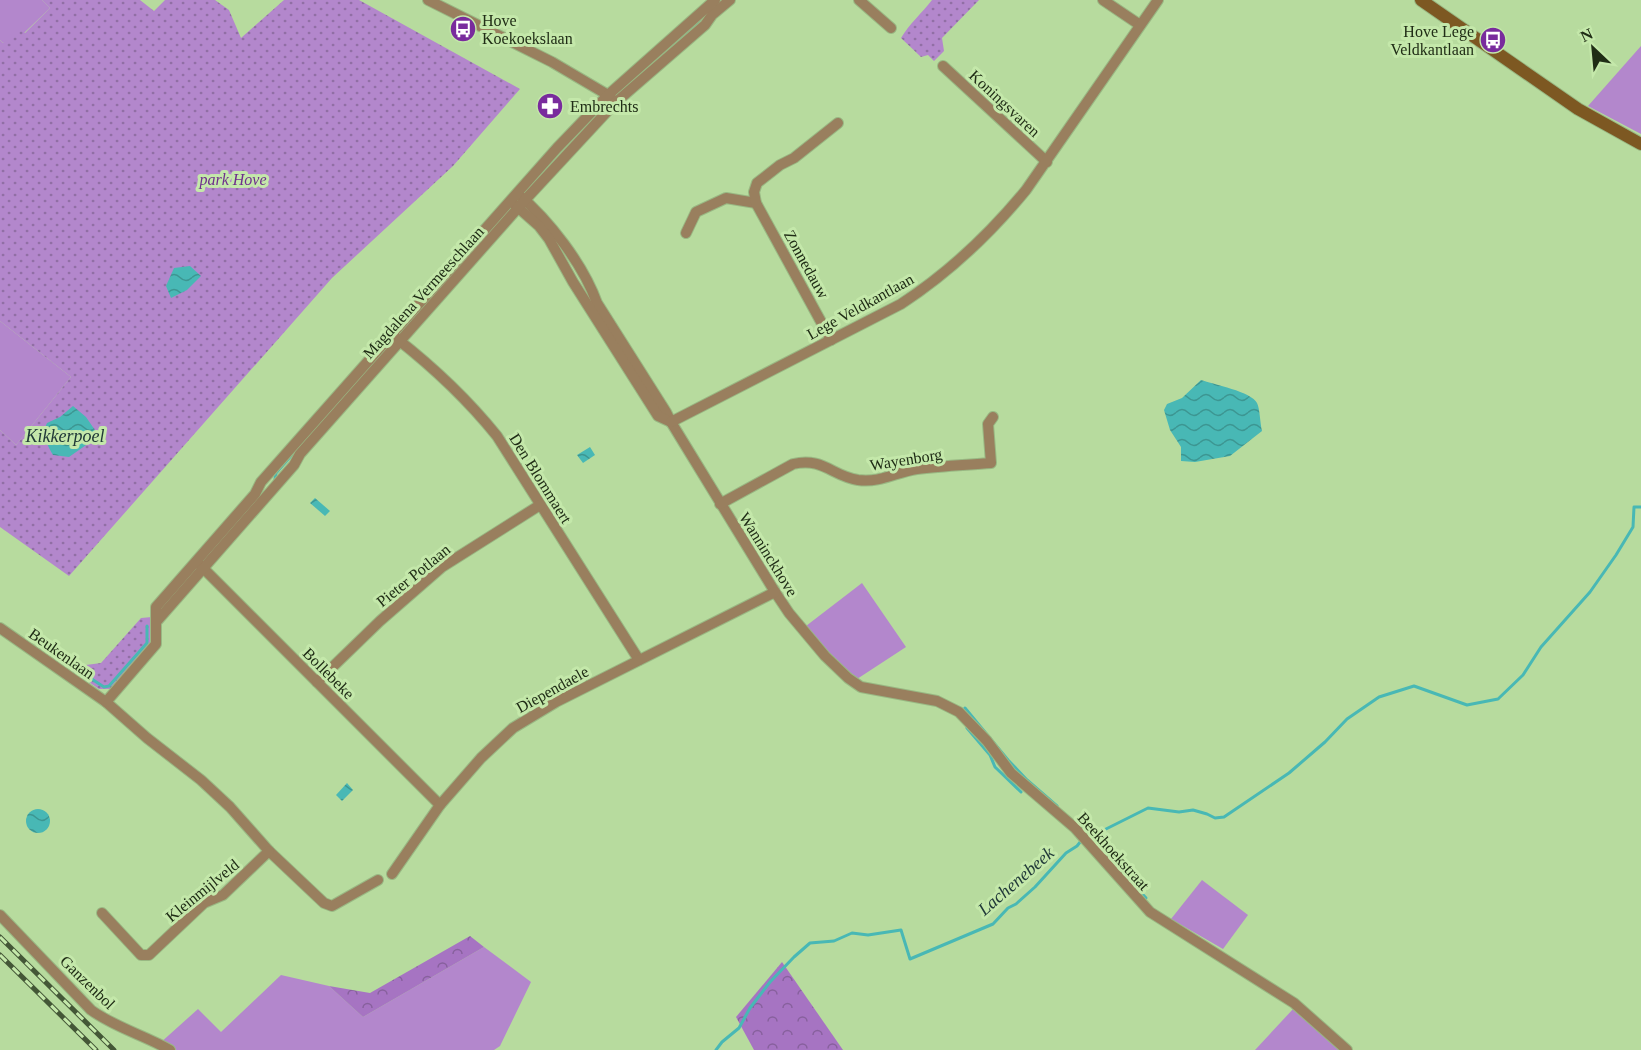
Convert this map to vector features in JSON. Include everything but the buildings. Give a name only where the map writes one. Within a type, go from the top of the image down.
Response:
[{"type":"street","points":[[428,0],[552,62],[612,99]]},
{"type":"street","name":"Magdalena Vermeeschlaan","points":[[106,702],[156,644],[156,607],[200,565],[294,465],[300,454],[396,338],[518,200],[612,99],[715,0]]},
{"type":"street","name":"Magdalena Vermeeschlaan","points":[[612,99],[705,25],[712,15],[730,0]]},
{"type":"street","points":[[859,0],[891,28]]},
{"type":"street","points":[[1103,0],[1140,25]]},
{"type":"street","name":"Lege Veldkantlaan","points":[[671,422],[901,304],[958,262],[1005,216],[1047,162],[1067,129],[1158,0]]},
{"type":"street","points":[[1421,0],[1578,109],[1641,144]]},
{"type":"street","name":"Koningsvaren","points":[[943,66],[1047,162]]},
{"type":"street","points":[[686,233],[696,212],[726,198],[756,203],[754,192],[757,183],[780,165],[794,158],[838,123]]},
{"type":"street","name":"Wanninckhove","points":[[518,200],[550,224],[789,613],[838,671],[861,687]]},
{"type":"street","name":"Zonnedauw","points":[[756,203],[831,340]]},
{"type":"street","name":"Den Blommaert","points":[[396,338],[456,390],[482,418],[508,453],[639,660]]},
{"type":"street","name":"Wayenborg","points":[[720,504],[793,464],[801,462],[809,461],[861,481],[887,479],[917,469],[991,463],[988,424],[993,417]]},
{"type":"street","name":"Pieter Potlaan","points":[[317,682],[380,621],[442,567],[540,505]]},
{"type":"street","name":"Bollebeke","points":[[200,565],[440,806]]},
{"type":"street","name":"Diependaele","points":[[392,874],[440,806],[481,758],[513,728],[556,702],[775,592]]},
{"type":"street","name":"Beukenlaan","points":[[0,628],[106,702]]},
{"type":"street","name":"Beekhoekstraat","points":[[861,687],[937,700],[959,712],[987,741],[1011,773],[1075,828],[1150,912],[1294,1003],[1347,1050]]},
{"type":"street","points":[[106,702],[211,789],[269,851],[328,906],[339,903],[378,880]]},
{"type":"street","name":"Kleinmijlveld","points":[[102,913],[141,955],[149,955],[204,903],[224,895],[269,851]]},
{"type":"street","name":"Ganzenbol","points":[[0,915],[91,1010],[109,1023],[152,1040],[170,1050]]},
{"type":"green space","points":[[0,0],[42,0],[50,8],[24,33],[3,43],[0,40]]},
{"type":"green space","name":"park Hove","points":[[42,0],[140,0],[154,11],[165,0],[215,0],[229,10],[241,38],[284,0],[359,0],[520,89],[453,166],[332,278],[69,576],[0,527],[0,430],[16,445],[71,377],[0,321],[0,40],[3,43],[19,28],[25,33],[50,8]]},
{"type":"green space","points":[[932,0],[979,0],[942,38],[944,51],[934,61],[928,55],[921,57],[901,38]]},
{"type":"green space","points":[[1641,46],[1641,134],[1588,106]]},
{"type":"green space","points":[[0,321],[71,377],[16,445],[0,430]]},
{"type":"green space","points":[[862,583],[906,647],[857,679],[835,660],[806,626]]},
{"type":"green space","points":[[152,617],[151,642],[110,689],[99,689],[71,670],[71,667],[101,663],[141,618]]},
{"type":"green space","points":[[1202,880],[1248,915],[1223,949],[1171,919]]},
{"type":"green space","points":[[470,936],[484,947],[363,1017],[329,986],[370,993]]},
{"type":"green space","points":[[484,947],[531,982],[500,1046],[494,1050],[165,1050],[159,1044],[198,1009],[221,1032],[281,975],[329,986],[363,1017]]},
{"type":"green space","points":[[782,962],[843,1050],[754,1050],[736,1017]]},
{"type":"green space","points":[[1294,1008],[1340,1050],[1255,1050]]},
{"type":"water","points":[[190,266],[201,276],[187,290],[171,298],[166,286],[174,268]]},
{"type":"water","points":[[1201,380],[1240,392],[1254,399],[1258,406],[1262,431],[1230,456],[1195,462],[1181,461],[1181,447],[1170,430],[1164,410],[1167,404],[1182,398]]},
{"type":"water","name":"Kikkerpoel","points":[[73,406],[86,417],[99,436],[69,457],[53,455],[47,443],[45,427],[47,423],[60,417]]},
{"type":"water","points":[[590,447],[595,455],[583,463],[577,455]]},
{"type":"water","points":[[315,498],[330,511],[325,516],[310,503]]},
{"type":"water","points":[[347,783],[353,790],[342,801],[336,795]]},
{"type":"water","points":[[38,809],[47,812],[50,821],[47,830],[38,833],[29,830],[26,821],[29,812]]},
{"type":"waterway","points":[[656,60],[700,20]]},
{"type":"waterway","points":[[275,479],[276,473],[297,449]]},
{"type":"waterway","points":[[1089,834],[1104,830],[1148,808],[1179,812],[1193,810],[1215,818],[1224,817],[1289,773],[1325,742],[1347,719],[1379,697],[1414,686],[1467,705],[1498,699],[1523,675],[1541,647],[1590,592],[1633,527],[1634,507],[1641,507]]},
{"type":"waterway","points":[[87,676],[104,687],[109,686],[147,643],[147,626]]},
{"type":"waterway","points":[[965,708],[1008,760],[1057,806]]},
{"type":"waterway","points":[[967,728],[990,755],[995,767],[1021,792]]},
{"type":"waterway","points":[[1080,826],[1146,898]]},
{"type":"waterway","name":"Lachenebeek","points":[[716,1050],[739,1028],[750,1008],[770,982],[810,943],[834,941],[852,933],[868,935],[901,930],[910,959],[993,924],[1008,908],[1035,887],[1066,853],[1081,841]]},
{"type":"railway","points":[[0,937],[114,1050]]},
{"type":"railway","points":[[0,955],[96,1050]]},
{"type":"place","name":"Hove Koekoekslaan","points":[[463,29]]},
{"type":"place","name":"Hove Lege Veldkantlaan","points":[[1493,40]]},
{"type":"place","name":"Embrechts","points":[[550,106]]}]
